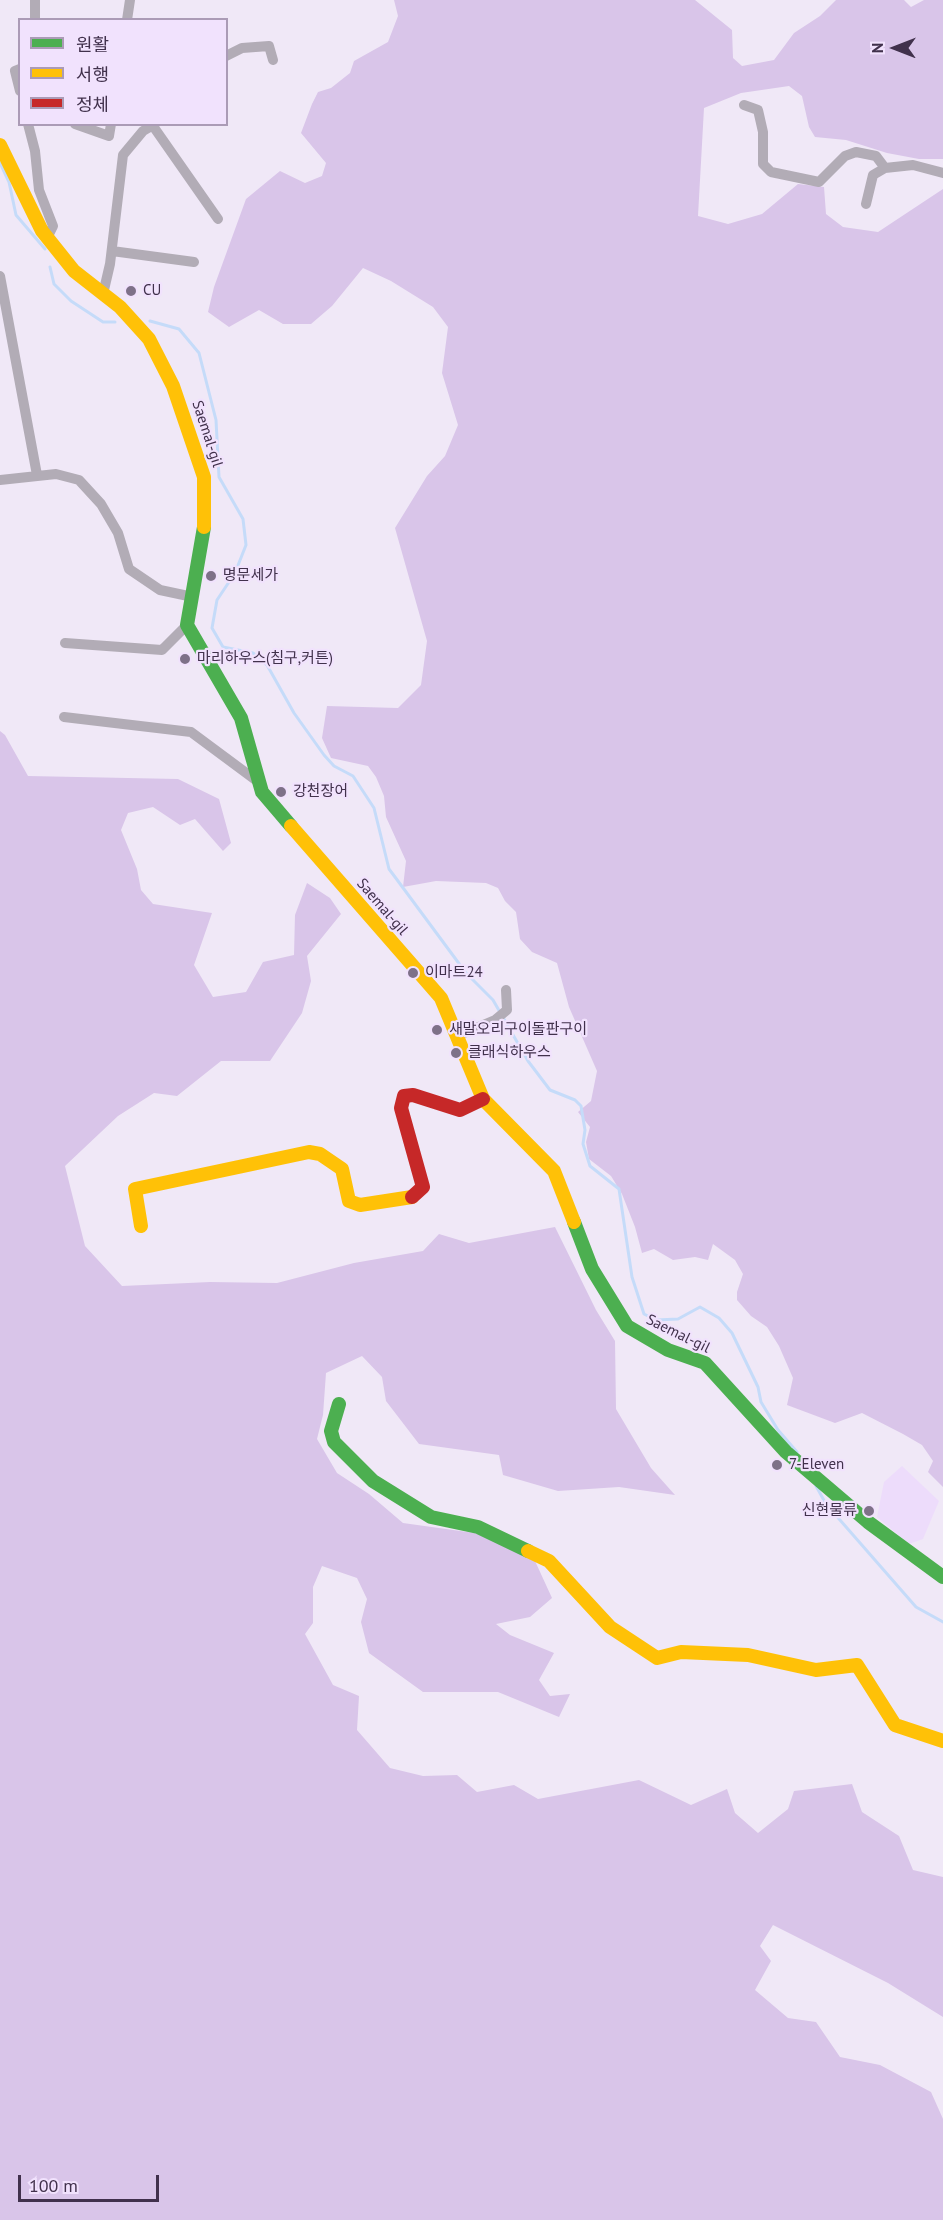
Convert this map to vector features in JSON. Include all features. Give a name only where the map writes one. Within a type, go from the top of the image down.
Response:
[{"type":"street","points":[[35,0],[35,18]]},
{"type":"street","points":[[127,18],[130,0]]},
{"type":"street","points":[[228,55],[242,48],[269,46],[273,60]]},
{"type":"street","points":[[18,70],[15,71],[18,83]]},
{"type":"street","points":[[744,105],[758,110],[763,132],[763,164],[771,172],[819,182],[845,156],[856,152],[876,156],[885,168]]},
{"type":"street","points":[[29,126],[35,151],[39,190],[53,226],[47,238]]},
{"type":"street","points":[[81,126],[109,136],[111,126]]},
{"type":"street","points":[[103,294],[112,251],[123,155],[143,131],[152,126]]},
{"type":"street","points":[[155,126],[218,219]]},
{"type":"street","name":"Saemal-gil","points":[[1,150],[47,238],[74,271],[120,307],[149,339],[173,386],[204,477],[205,520],[187,625],[241,718],[257,782],[262,792],[367,916],[441,998],[483,1099],[554,1171],[592,1269],[627,1326],[668,1350],[705,1363],[786,1452],[868,1522],[943,1576]]},
{"type":"street","points":[[866,204],[873,175],[885,168],[913,165],[943,173]]},
{"type":"street","points":[[112,251],[194,262]]},
{"type":"street","points":[[0,276],[38,475]]},
{"type":"street","points":[[0,343],[12,341]]},
{"type":"street","points":[[0,480],[56,474],[79,480],[101,504],[118,533],[129,569],[160,590],[193,597]]},
{"type":"street","points":[[65,643],[162,650],[187,625]]},
{"type":"street","points":[[64,717],[191,732],[257,782]]},
{"type":"street","points":[[456,1036],[497,1018],[507,1010],[506,990]]},
{"type":"street","points":[[141,1227],[135,1189],[309,1152],[320,1154],[342,1169],[350,1201],[360,1205],[417,1196],[423,1187],[401,1108],[404,1096],[413,1095],[460,1110],[483,1099]]},
{"type":"street","points":[[339,1404],[332,1431],[333,1442],[373,1481],[431,1517],[478,1527],[549,1561],[610,1627],[657,1658],[681,1652],[748,1655],[816,1670],[857,1665],[895,1725],[943,1741]]},
{"type":"shaded area","points":[[394,0],[695,0],[732,30],[733,58],[742,66],[774,60],[794,33],[820,16],[836,0],[904,0],[911,7],[924,0],[943,0],[943,159],[919,159],[887,153],[846,140],[815,137],[809,127],[802,96],[789,86],[741,93],[704,108],[698,216],[728,224],[762,214],[798,184],[824,187],[826,214],[843,227],[878,232],[943,189],[943,1487],[928,1472],[933,1461],[922,1445],[903,1434],[862,1413],[835,1423],[787,1405],[793,1378],[779,1346],[767,1327],[751,1316],[737,1300],[743,1274],[735,1260],[713,1244],[708,1260],[695,1257],[673,1260],[654,1249],[642,1253],[622,1194],[611,1176],[589,1159],[586,1142],[590,1127],[578,1112],[591,1101],[597,1071],[569,1007],[557,963],[532,952],[520,939],[516,912],[505,901],[498,888],[486,883],[436,881],[403,887],[406,861],[386,817],[384,796],[376,777],[368,766],[331,758],[322,738],[327,706],[398,708],[421,685],[427,641],[395,528],[427,476],[445,456],[458,425],[442,373],[448,327],[433,307],[391,281],[363,268],[332,306],[311,324],[283,324],[259,310],[229,327],[208,312],[214,287],[246,199],[280,171],[305,183],[322,176],[326,163],[301,133],[312,104],[318,92],[331,88],[350,73],[354,61],[388,42],[398,16]]},
{"type":"shaded area","points":[[0,731],[5,735],[28,776],[178,779],[219,799],[231,843],[223,851],[195,819],[180,825],[153,807],[128,813],[121,830],[137,869],[141,890],[153,904],[212,913],[194,965],[213,997],[246,992],[263,962],[294,955],[295,915],[307,883],[330,898],[341,914],[307,956],[311,981],[302,1013],[270,1061],[221,1061],[177,1096],[154,1093],[118,1116],[65,1166],[85,1246],[122,1286],[210,1282],[277,1283],[354,1263],[423,1251],[439,1234],[469,1243],[555,1227],[596,1310],[615,1341],[616,1409],[651,1468],[675,1495],[619,1487],[558,1491],[503,1475],[499,1455],[419,1444],[386,1401],[382,1377],[362,1356],[326,1373],[323,1415],[317,1439],[337,1473],[369,1494],[403,1523],[489,1535],[535,1561],[552,1598],[530,1617],[496,1624],[510,1635],[554,1653],[539,1680],[550,1696],[570,1694],[559,1717],[498,1692],[423,1692],[369,1653],[361,1622],[367,1599],[357,1578],[322,1566],[313,1587],[313,1623],[305,1634],[333,1685],[359,1696],[357,1730],[390,1768],[423,1776],[457,1775],[477,1792],[514,1785],[538,1799],[639,1780],[691,1805],[727,1789],[735,1813],[758,1833],[788,1809],[794,1791],[852,1784],[862,1812],[899,1836],[913,1870],[943,1877],[943,2017],[888,1983],[773,1925],[760,1946],[771,1961],[755,1990],[788,2018],[816,2022],[840,2057],[880,2065],[931,2092],[943,2119],[943,2220],[0,2220]]},
{"type":"shaded area","points":[[902,1466],[939,1501],[923,1539],[909,1544],[877,1517],[884,1482]]},
{"type":"waterway","points":[[0,163],[9,182],[16,215],[45,249]]},
{"type":"waterway","points":[[50,267],[54,284],[71,301],[103,322],[115,322]]},
{"type":"waterway","points":[[150,321],[179,329],[199,353],[216,420],[219,477],[243,519],[246,545],[235,573],[217,600],[212,628],[223,647],[253,653],[267,665],[294,713],[324,755],[334,766],[353,776],[374,808],[389,869],[466,973],[493,1000],[528,1061],[550,1090],[575,1100],[581,1106],[585,1130],[583,1144],[590,1166],[619,1189],[632,1277],[644,1314],[656,1320],[678,1319],[700,1307],[719,1318],[732,1333],[758,1387],[761,1402],[778,1430],[797,1452]]},
{"type":"waterway","points":[[816,1486],[826,1504],[916,1607],[943,1622]]},
{"type":"traffic: fast","points":[[204,527],[187,625],[241,718],[262,792],[291,826]]},
{"type":"traffic: fast","points":[[574,1222],[592,1269],[627,1326],[668,1350],[705,1363],[786,1452],[868,1522],[943,1577]]},
{"type":"traffic: fast","points":[[339,1404],[331,1431],[334,1442],[373,1481],[431,1517],[478,1527],[528,1551]]},
{"type":"traffic: slow","points":[[0,145],[42,231],[74,271],[120,307],[149,339],[173,386],[204,477],[204,527]]},
{"type":"traffic: slow","points":[[291,826],[441,998],[483,1099],[554,1171],[574,1222]]},
{"type":"traffic: slow","points":[[141,1226],[135,1189],[309,1152],[320,1154],[342,1169],[349,1201],[360,1205],[412,1197]]},
{"type":"traffic: slow","points":[[528,1551],[549,1561],[610,1627],[657,1658],[681,1652],[748,1655],[816,1670],[857,1665],[895,1725],[943,1741]]},
{"type":"traffic: jam","points":[[412,1197],[423,1187],[401,1108],[404,1096],[413,1095],[460,1110],[483,1099]]},
{"type":"place","name":"CU","points":[[131,291]]},
{"type":"place","name":"명문세가","points":[[211,576]]},
{"type":"place","name":"마리하우스(침구,커튼)","points":[[185,659]]},
{"type":"place","name":"강천장어","points":[[281,792]]},
{"type":"place","name":"이마트24","points":[[413,973]]},
{"type":"place","name":"새말오리구이돌판구이","points":[[437,1030]]},
{"type":"place","name":"클래식하우스","points":[[456,1053]]},
{"type":"place","name":"7-Eleven","points":[[777,1465]]},
{"type":"place","name":"신현물류","points":[[869,1511]]}]
